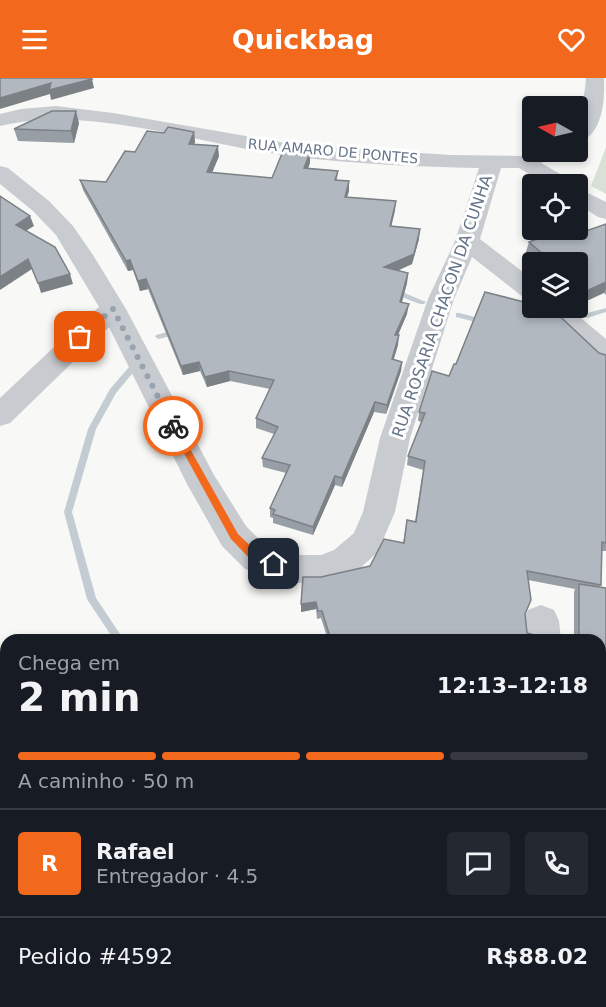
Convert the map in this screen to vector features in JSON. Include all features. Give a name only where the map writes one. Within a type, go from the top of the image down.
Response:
[{"type":"street","points":[[588,121],[595,104],[596,78]]},
{"type":"street","name":"RUA AMARO DE PONTES","points":[[0,120],[37,113],[77,114],[297,151],[522,162]]},
{"type":"street","name":"RUA AMARO DE PONTES","points":[[0,133],[77,114]]},
{"type":"street","name":"RUA ROSARIA CHACON DA CUNHA","points":[[0,173],[41,206],[65,231],[113,309],[203,484],[234,536],[257,559],[290,569],[321,569],[346,560],[366,542],[379,512],[395,438],[441,299],[467,241],[492,162]]},
{"type":"street","points":[[524,162],[544,174]]},
{"type":"street","points":[[588,201],[606,212]]},
{"type":"street","points":[[467,241],[522,283]]},
{"type":"street","points":[[0,415],[80,337],[113,309]]},
{"type":"street","points":[[565,318],[606,354]]},
{"type":"shaded area","points":[[606,147],[606,194],[591,186]]},
{"type":"building","points":[[0,78],[92,79],[49,90],[51,83],[0,98]]},
{"type":"building","points":[[52,111],[76,111],[71,131],[14,129]]},
{"type":"building","points":[[168,127],[194,132],[189,144],[218,146],[207,172],[272,178],[283,151],[310,153],[304,168],[338,171],[335,180],[349,181],[345,197],[396,201],[390,226],[420,229],[414,254],[384,267],[408,273],[400,302],[409,304],[395,335],[399,335],[392,359],[402,362],[387,405],[375,402],[342,478],[335,476],[313,527],[273,514],[275,510],[270,508],[290,465],[262,458],[278,427],[256,418],[274,380],[229,371],[205,377],[199,362],[181,366],[146,279],[138,281],[130,260],[126,261],[80,180],[106,182],[125,151],[135,152],[147,131],[164,133]]},
{"type":"building","points":[[0,196],[30,216],[16,225],[55,247],[70,274],[38,283],[28,259],[0,277]]},
{"type":"building","points":[[606,224],[606,282],[588,290],[588,252],[540,252],[529,242],[534,240],[588,240],[588,230]]},
{"type":"building","points":[[485,292],[522,301],[522,318],[562,318],[599,353],[606,355],[606,543],[602,542],[601,585],[527,571],[531,600],[525,614],[527,633],[531,634],[329,634],[322,611],[318,611],[316,602],[301,604],[303,577],[321,577],[370,566],[384,539],[404,543],[407,520],[416,522],[425,461],[408,456],[425,413],[419,412],[432,371],[449,376],[456,364]]},
{"type":"building","points":[[579,584],[606,588],[606,634],[579,634]]},
{"type":"waterway","points":[[393,291],[422,302]]},
{"type":"waterway","points":[[588,316],[606,310]]},
{"type":"waterway","points":[[459,315],[484,322]]},
{"type":"waterway","points":[[159,337],[178,331]]},
{"type":"waterway","points":[[115,634],[92,599],[68,512],[92,429],[113,391],[132,369]]},
{"type":"way so far","points":[[80,337],[113,309],[173,426]]},
{"type":"route","points":[[173,426],[203,484],[234,536],[257,559],[274,564]]}]
